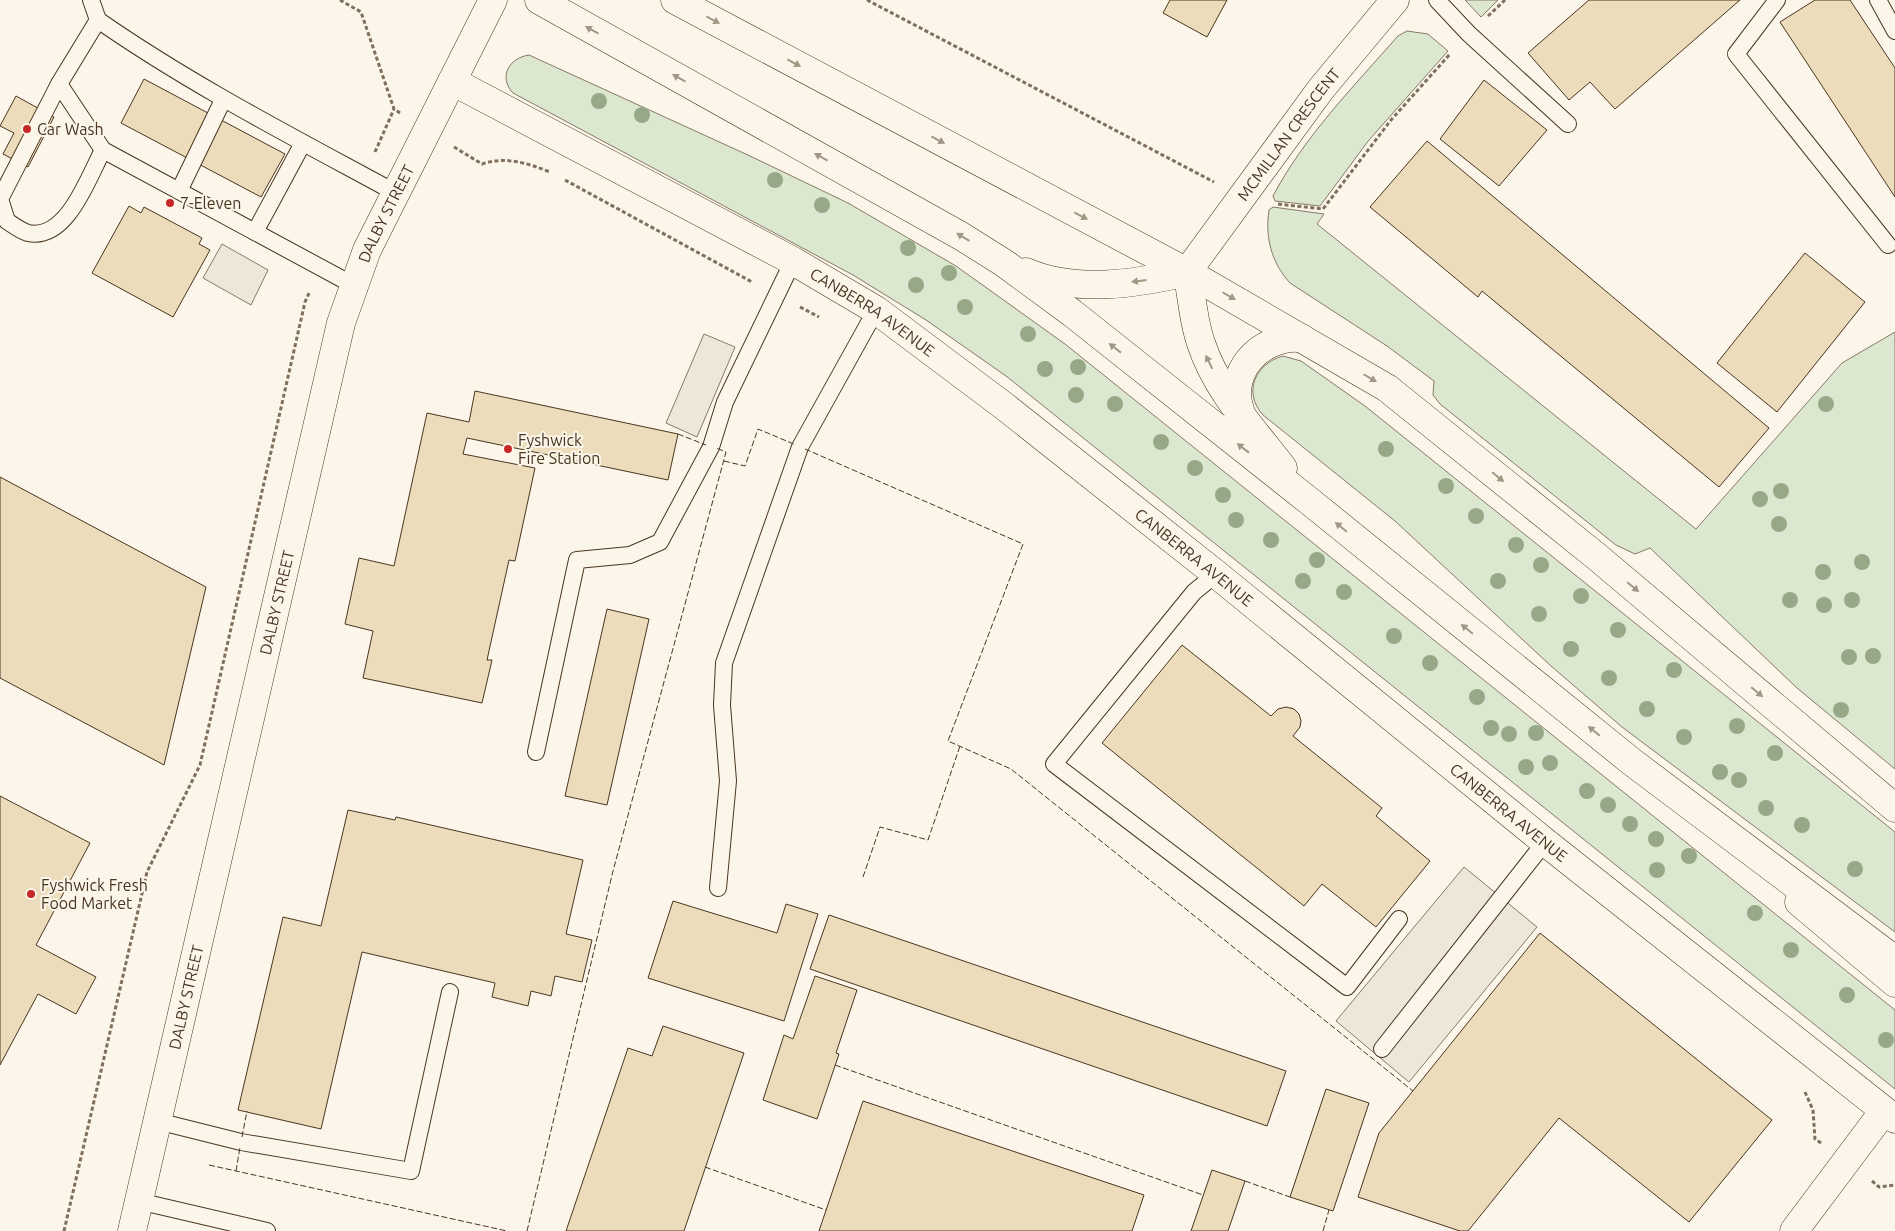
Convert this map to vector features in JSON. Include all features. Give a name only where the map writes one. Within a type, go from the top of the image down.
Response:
[{"type":"main road","name":"DALBY STREET","points":[[132,1231],[341,323],[367,250],[493,0]]},
{"type":"main road","points":[[539,0],[961,236],[1004,263],[1072,313],[1308,500],[1632,762],[1895,983]]},
{"type":"main road","points":[[675,0],[1187,272],[1387,388],[1596,556],[1895,808]]},
{"type":"main road","name":"MCMILLAN CRESCENT","points":[[1187,272],[1240,196],[1321,89],[1396,0]]},
{"type":"main road","name":"CANBERRA AVENUE","points":[[452,81],[793,261],[876,310],[1004,406],[1216,574],[1545,842],[1890,1115]]},
{"type":"main road","points":[[1004,263],[1043,278],[1079,283],[1140,281],[1187,272]]},
{"type":"main road","points":[[1187,272],[1200,343],[1217,378],[1241,413],[1308,500]]},
{"type":"main road","points":[[1241,413],[1237,403],[1238,383],[1246,362],[1270,344],[1286,338],[1301,338]]},
{"type":"main road","points":[[1632,762],[1895,960]]},
{"type":"main road","points":[[1794,1231],[1890,1115]]},
{"type":"lane","points":[[91,0],[98,20],[144,52],[223,100],[396,193]]},
{"type":"lane","points":[[1436,0],[1469,34],[1568,124]]},
{"type":"lane","points":[[1777,0],[1736,54],[1888,245]]},
{"type":"lane","points":[[1878,0],[1895,32]]},
{"type":"lane","points":[[98,20],[59,84],[0,199],[7,221],[26,233],[47,233],[68,217],[103,150]]},
{"type":"lane","points":[[59,84],[103,150],[355,286]]},
{"type":"lane","points":[[179,191],[223,100]]},
{"type":"lane","points":[[255,232],[303,143]]},
{"type":"lane","points":[[536,752],[577,560],[630,555],[660,542],[711,446],[725,402],[793,261]]},
{"type":"lane","points":[[718,888],[728,781],[722,705],[724,663],[800,447],[876,310]]},
{"type":"lane","points":[[1216,574],[1194,592],[1054,764],[1347,987],[1399,919]]},
{"type":"lane","points":[[1382,1049],[1545,842]]},
{"type":"lane","points":[[157,1121],[241,1142],[411,1171],[450,992]]},
{"type":"lane","points":[[138,1201],[267,1231]]},
{"type":"path","points":[[340,0],[361,12],[394,109],[364,176]]},
{"type":"path","points":[[867,0],[1240,196],[1270,204],[1323,209],[1391,120],[1469,34],[1506,0]]},
{"type":"path","points":[[64,1231],[147,872],[200,765],[305,302],[321,268]]},
{"type":"green space","points":[[1465,0],[1498,0],[1481,17]]},
{"type":"green space","points":[[1407,31],[1428,34],[1448,51],[1369,140],[1320,206],[1275,201],[1273,196],[1299,153],[1347,93],[1398,36]]},
{"type":"green space","points":[[529,55],[848,203],[956,266],[1065,344],[1895,1010],[1895,1089],[1006,376],[926,320],[853,275],[513,93],[506,81],[508,69],[516,60]]},
{"type":"green space","points":[[1273,207],[1324,214],[1317,224],[1696,529],[1842,363],[1895,332],[1895,769],[1797,688],[1650,548],[1635,554],[1616,545],[1440,404],[1433,395],[1434,381],[1387,346],[1290,283],[1278,267],[1271,249],[1268,220],[1269,210]]},
{"type":"green space","points":[[1283,356],[1301,361],[1365,406],[1895,832],[1895,932],[1622,727],[1551,666],[1395,521],[1263,415],[1253,397],[1255,380],[1259,372],[1266,365]]},
{"type":"shaded area","points":[[222,244],[268,270],[251,305],[203,278]]},
{"type":"shaded area","points":[[704,334],[735,347],[697,437],[666,423]]},
{"type":"shaded area","points":[[1464,867],[1537,927],[1409,1082],[1336,1021]]},
{"type":"building","points":[[1170,0],[1227,0],[1207,37],[1163,13]]},
{"type":"building","points":[[1589,0],[1740,0],[1615,109],[1590,82],[1569,100],[1528,53]]},
{"type":"building","points":[[1815,0],[1850,0],[1895,68],[1895,197],[1780,22]]},
{"type":"building","points":[[144,79],[285,154],[261,197],[121,123]]},
{"type":"building","points":[[1484,80],[1547,130],[1499,186],[1440,139]]},
{"type":"building","name":"Car Wash","points":[[16,96],[54,117],[28,167],[3,154],[14,133],[0,126]]},
{"type":"building","points":[[1427,141],[1769,428],[1719,487],[1482,291],[1478,297],[1370,207]]},
{"type":"building","points":[[129,206],[141,213],[144,207],[202,238],[199,244],[210,250],[173,317],[92,273]]},
{"type":"building","points":[[1805,253],[1865,302],[1777,412],[1717,363]]},
{"type":"building","points":[[475,391],[678,434],[668,480],[467,438],[463,454],[535,468],[515,561],[509,560],[487,660],[492,660],[482,703],[363,678],[373,631],[345,624],[359,558],[394,566],[427,413],[469,422]]},
{"type":"building","points":[[0,477],[206,587],[164,765],[0,678]]},
{"type":"building","points":[[607,609],[649,619],[607,805],[565,796]]},
{"type":"building","points":[[1182,645],[1271,716],[1278,709],[1286,707],[1294,709],[1299,714],[1301,721],[1300,727],[1293,736],[1382,808],[1376,816],[1430,861],[1376,927],[1322,884],[1304,906],[1102,743]]},
{"type":"building","name":"Fyshwick Fresh Food Market","points":[[0,796],[90,843],[36,945],[96,977],[76,1014],[38,994],[0,1065]]},
{"type":"building","points":[[348,810],[395,820],[396,817],[583,860],[566,934],[592,940],[582,982],[555,976],[551,996],[531,991],[528,1006],[492,997],[495,983],[362,952],[321,1129],[238,1110],[283,917],[321,926]]},
{"type":"building","points":[[673,901],[777,933],[786,904],[818,914],[784,1021],[648,978]]},
{"type":"building","points":[[829,915],[1286,1071],[1267,1126],[810,969]]},
{"type":"building","points":[[1540,933],[1772,1120],[1689,1222],[1559,1118],[1468,1231],[1460,1231],[1358,1197],[1379,1133]]},
{"type":"building","points":[[815,976],[857,990],[836,1053],[839,1054],[817,1119],[763,1100],[784,1035],[793,1039]]},
{"type":"building","points":[[663,1026],[744,1053],[684,1231],[566,1231],[628,1048],[652,1056]]},
{"type":"building","points":[[1326,1089],[1369,1103],[1333,1211],[1290,1197]]},
{"type":"building","points":[[863,1101],[1144,1195],[1132,1231],[819,1231]]},
{"type":"building","points":[[1212,1170],[1245,1181],[1228,1231],[1191,1231]]},
{"type":"fence","points":[[724,461],[745,466],[758,429],[796,445]]},
{"type":"fence","points":[[678,434],[706,445]]},
{"type":"fence","points":[[527,1231],[613,871],[726,452],[716,448]]},
{"type":"fence","points":[[805,449],[1023,544],[948,741],[1011,769],[1413,1091]]},
{"type":"fence","points":[[863,877],[880,827],[928,840],[960,746]]},
{"type":"fence","points":[[835,1065],[1203,1195]]},
{"type":"fence","points":[[242,1137],[247,1111]]},
{"type":"fence","points":[[236,1171],[240,1147]]},
{"type":"fence","points":[[209,1165],[507,1231]]},
{"type":"fence","points":[[705,1167],[826,1210]]},
{"type":"fence","points":[[1245,1181],[1290,1197]]},
{"type":"fence","points":[[1323,1231],[1329,1210]]},
{"type":"place","name":"Car Wash","points":[[27,129]]},
{"type":"place","name":"7-Eleven","points":[[170,203]]},
{"type":"place","name":"Fyshwick Fire Station","points":[[508,449]]},
{"type":"place","name":"Fyshwick Fresh Food Market","points":[[31,894]]}]
